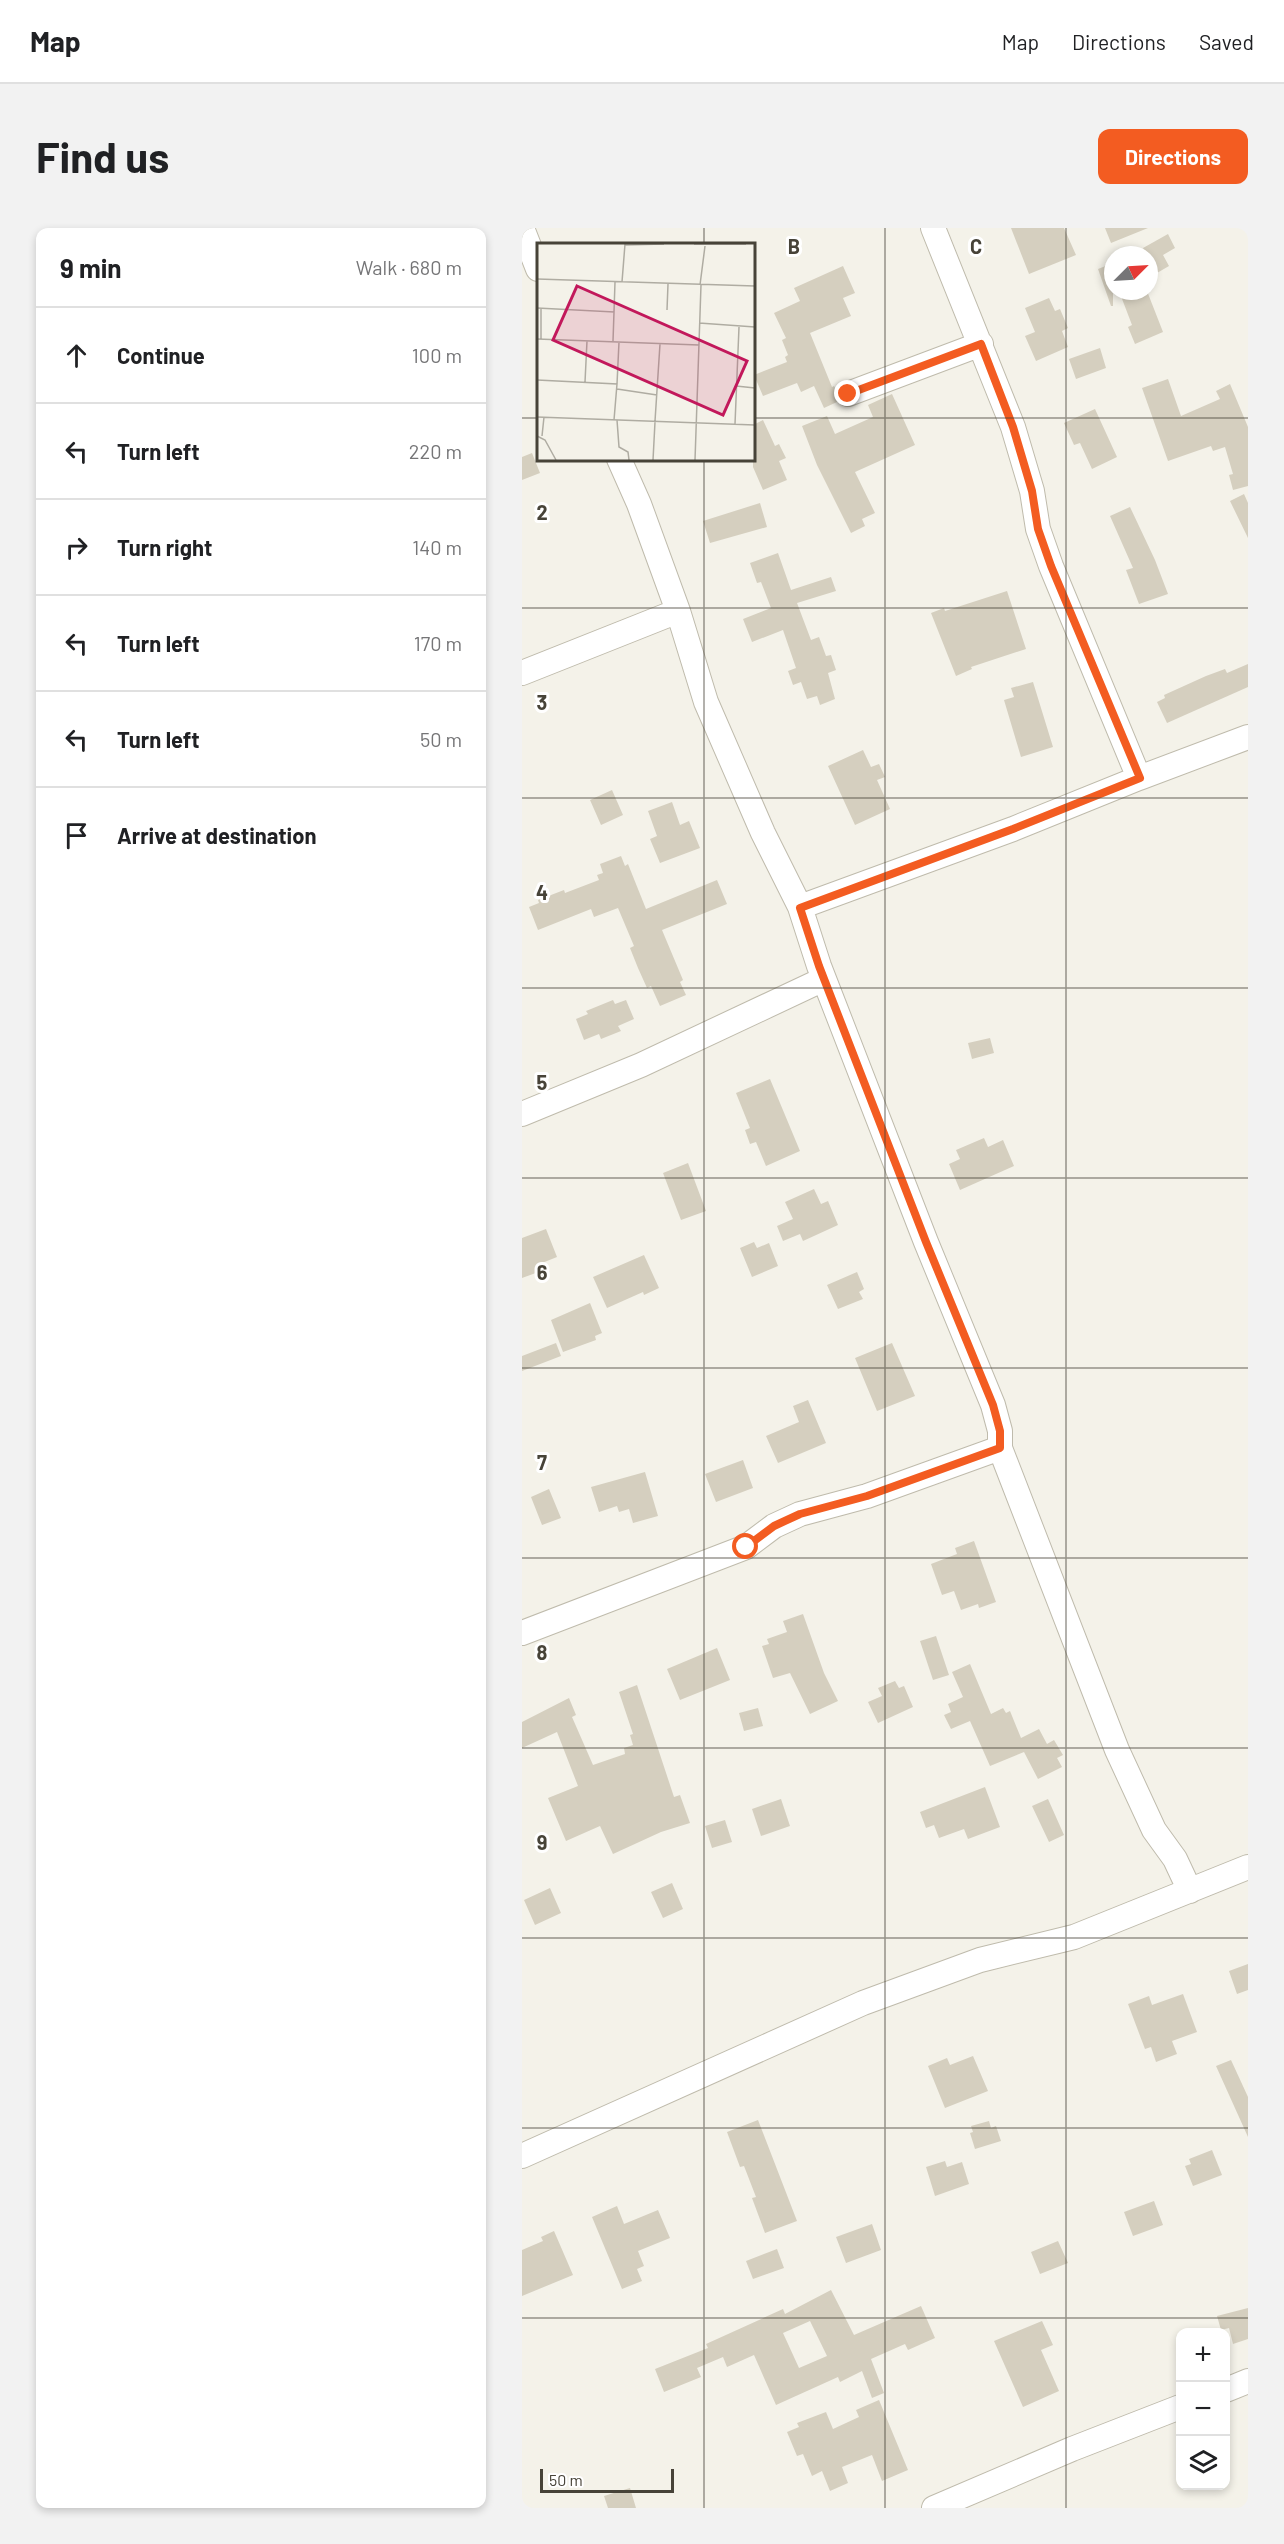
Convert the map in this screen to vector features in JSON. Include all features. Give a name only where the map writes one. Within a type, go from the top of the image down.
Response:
[{"type":"street","points":[[522,228],[537,266]]},
{"type":"street","points":[[933,228],[1013,427],[1032,491],[1038,529],[1051,566],[1140,778]]},
{"type":"street","points":[[848,394],[981,344]]},
{"type":"street","points":[[619,460],[639,504],[678,611],[706,702],[763,832],[800,908],[824,979],[926,1242],[993,1405],[1000,1431],[1000,1448],[1057,1600],[1117,1750],[1154,1830],[1175,1859],[1190,1891]]},
{"type":"street","points":[[522,673],[678,611]]},
{"type":"street","points":[[800,908],[1013,829],[1248,737]]},
{"type":"street","points":[[522,1114],[641,1065],[824,979]]},
{"type":"street","points":[[522,1633],[746,1547],[774,1526],[800,1514],[867,1496],[1000,1448]]},
{"type":"street","points":[[522,2156],[863,2003],[980,1960],[1074,1936],[1248,1868]]},
{"type":"street","points":[[1230,2388],[1248,2381]]},
{"type":"street","points":[[934,2508],[1062,2453],[1176,2409]]},
{"type":"building","points":[[1011,228],[1064,228],[1076,255],[1029,274]]},
{"type":"building","points":[[1105,228],[1148,228],[1111,243]]},
{"type":"building","points":[[1168,234],[1175,248],[1163,255],[1169,266],[1158,272],[1158,246],[1147,246]]},
{"type":"building","points":[[843,266],[855,293],[843,298],[851,316],[810,333],[832,387],[835,388],[837,402],[824,408],[814,386],[801,392],[797,383],[763,396],[754,375],[787,362],[785,357],[788,355],[782,340],[786,338],[774,313],[800,301],[794,288]]},
{"type":"building","points":[[1104,267],[1104,286],[1098,269]]},
{"type":"building","points":[[1049,298],[1055,311],[1060,309],[1068,328],[1062,331],[1068,347],[1036,361],[1025,336],[1035,332],[1025,308]]},
{"type":"building","points":[[1122,300],[1151,300],[1163,332],[1135,344],[1128,327],[1132,325]]},
{"type":"building","points":[[1100,348],[1106,368],[1076,379],[1069,359]]},
{"type":"building","points":[[1168,379],[1181,416],[1220,399],[1216,391],[1230,384],[1248,427],[1248,486],[1233,490],[1229,475],[1233,474],[1225,447],[1213,451],[1211,446],[1168,461],[1142,388]]},
{"type":"building","points":[[892,394],[915,445],[855,472],[875,513],[862,519],[865,526],[851,533],[817,465],[802,426],[827,416],[835,434],[873,417],[868,405]]},
{"type":"building","points":[[1095,409],[1117,457],[1092,469],[1080,443],[1074,445],[1064,423]]},
{"type":"building","points":[[763,420],[775,446],[779,444],[786,458],[779,461],[787,480],[763,490],[753,467],[754,424]]},
{"type":"building","points":[[532,453],[540,473],[522,480],[522,457]]},
{"type":"building","points":[[1244,494],[1248,503],[1248,538],[1230,501]]},
{"type":"building","points":[[760,503],[767,527],[710,543],[703,521]]},
{"type":"building","points":[[1130,507],[1168,594],[1139,604],[1126,570],[1133,568],[1110,516]]},
{"type":"building","points":[[778,553],[791,590],[831,577],[836,591],[797,603],[811,640],[819,637],[826,656],[831,655],[836,670],[828,673],[835,699],[820,705],[817,696],[807,699],[801,682],[793,685],[788,671],[796,668],[783,630],[752,642],[743,619],[771,608],[761,582],[757,583],[750,563]]},
{"type":"building","points":[[1007,591],[1026,649],[971,667],[972,669],[956,676],[931,613],[944,608],[945,611]]},
{"type":"building","points":[[1248,664],[1248,687],[1167,723],[1157,702],[1165,698],[1164,695],[1206,676],[1225,669],[1227,673]]},
{"type":"building","points":[[1033,682],[1053,747],[1021,757],[1004,700],[1014,697],[1011,688]]},
{"type":"building","points":[[863,750],[871,767],[879,764],[885,777],[877,780],[890,809],[855,825],[828,766]]},
{"type":"building","points":[[612,790],[623,815],[601,825],[590,800]]},
{"type":"building","points":[[672,802],[680,825],[689,821],[700,848],[660,863],[650,839],[657,836],[648,811]]},
{"type":"building","points":[[621,856],[625,866],[628,864],[646,909],[717,880],[727,904],[662,930],[683,980],[680,982],[686,995],[660,1006],[651,986],[647,988],[638,968],[630,948],[634,946],[618,908],[594,917],[591,909],[538,930],[529,907],[539,903],[538,900],[599,880],[597,875],[603,873],[600,864]]},
{"type":"building","points":[[613,1000],[615,1004],[626,1000],[634,1019],[618,1026],[621,1031],[601,1039],[599,1034],[584,1040],[576,1019],[588,1014],[586,1011]]},
{"type":"building","points":[[990,1038],[994,1053],[972,1059],[968,1043]]},
{"type":"building","points":[[770,1079],[800,1151],[766,1166],[756,1142],[750,1144],[745,1130],[750,1128],[736,1093]]},
{"type":"building","points":[[984,1138],[988,1147],[1003,1140],[1014,1166],[960,1190],[949,1164],[960,1159],[956,1150]]},
{"type":"building","points":[[688,1163],[706,1211],[681,1220],[663,1173]]},
{"type":"building","points":[[814,1189],[821,1204],[828,1201],[838,1225],[803,1241],[800,1234],[783,1241],[777,1226],[793,1219],[785,1202]]},
{"type":"building","points":[[546,1229],[557,1257],[542,1263],[544,1270],[522,1278],[522,1238]]},
{"type":"building","points":[[754,1242],[757,1248],[769,1243],[778,1266],[752,1277],[740,1248]]},
{"type":"building","points":[[644,1255],[659,1288],[644,1295],[643,1292],[607,1308],[593,1277]]},
{"type":"building","points":[[857,1272],[864,1289],[859,1292],[863,1299],[838,1309],[827,1285]]},
{"type":"building","points":[[590,1303],[602,1333],[595,1336],[596,1340],[563,1352],[551,1320]]},
{"type":"building","points":[[556,1343],[561,1356],[522,1371],[522,1356]]},
{"type":"building","points":[[892,1343],[915,1396],[877,1411],[855,1358]]},
{"type":"building","points":[[808,1400],[826,1443],[778,1463],[766,1436],[799,1422],[793,1406]]},
{"type":"building","points":[[743,1460],[753,1488],[716,1502],[705,1474]]},
{"type":"building","points":[[645,1472],[658,1516],[633,1523],[629,1509],[619,1512],[617,1506],[599,1512],[591,1487]]},
{"type":"building","points":[[549,1489],[561,1518],[542,1525],[531,1497]]},
{"type":"building","points":[[974,1541],[996,1602],[979,1608],[978,1604],[961,1610],[954,1591],[942,1595],[931,1564],[957,1554],[955,1548]]},
{"type":"building","points":[[803,1614],[824,1673],[838,1701],[810,1714],[790,1673],[773,1678],[762,1646],[769,1644],[767,1639],[787,1632],[783,1621]]},
{"type":"building","points":[[936,1636],[949,1675],[933,1680],[920,1641]]},
{"type":"building","points":[[717,1648],[730,1680],[680,1700],[667,1669]]},
{"type":"building","points":[[970,1664],[991,1714],[1003,1708],[1006,1713],[1010,1711],[1021,1738],[1039,1729],[1047,1744],[1054,1740],[1063,1755],[1057,1758],[1062,1767],[1038,1779],[1024,1752],[990,1766],[970,1721],[951,1729],[944,1715],[951,1712],[948,1704],[963,1697],[952,1672]]},
{"type":"building","points":[[895,1681],[899,1688],[904,1686],[913,1707],[878,1723],[868,1702],[882,1696],[878,1688]]},
{"type":"building","points":[[637,1685],[674,1797],[680,1795],[690,1823],[661,1832],[613,1854],[600,1826],[566,1841],[548,1798],[578,1786],[557,1732],[522,1748],[522,1722],[569,1698],[576,1715],[572,1717],[593,1765],[625,1754],[624,1748],[633,1745],[630,1735],[633,1734],[619,1692]]},
{"type":"building","points":[[758,1708],[763,1726],[744,1731],[739,1713]]},
{"type":"building","points":[[985,1787],[1000,1827],[968,1839],[964,1829],[939,1838],[934,1825],[926,1828],[920,1812]]},
{"type":"building","points":[[781,1799],[790,1826],[761,1836],[752,1809]]},
{"type":"building","points":[[1048,1799],[1064,1835],[1049,1842],[1032,1806]]},
{"type":"building","points":[[725,1820],[732,1842],[712,1848],[705,1826]]},
{"type":"building","points":[[672,1883],[683,1909],[663,1918],[651,1892]]},
{"type":"building","points":[[550,1888],[561,1913],[535,1925],[524,1900]]},
{"type":"building","points":[[1248,1964],[1248,1990],[1237,1994],[1229,1971]]},
{"type":"building","points":[[1183,1994],[1197,2032],[1172,2041],[1177,2054],[1156,2062],[1151,2047],[1145,2049],[1128,2004],[1149,1996],[1152,2005]]},
{"type":"building","points":[[973,2056],[988,2091],[945,2108],[928,2066],[947,2058],[950,2065]]},
{"type":"building","points":[[1231,2060],[1248,2097],[1248,2137],[1216,2066]]},
{"type":"building","points":[[758,2120],[797,2221],[765,2233],[752,2198],[756,2197],[744,2166],[740,2167],[727,2132]]},
{"type":"building","points":[[989,2121],[991,2128],[996,2126],[1001,2141],[975,2149],[970,2133],[973,2132],[971,2126]]},
{"type":"building","points":[[1212,2150],[1222,2175],[1193,2186],[1185,2166],[1191,2164],[1189,2159]]},
{"type":"building","points":[[945,2161],[947,2167],[962,2162],[969,2184],[935,2196],[926,2167]]},
{"type":"building","points":[[1154,2201],[1163,2225],[1133,2236],[1124,2212]]},
{"type":"building","points":[[617,2206],[624,2224],[658,2210],[670,2238],[638,2251],[644,2266],[637,2269],[642,2281],[622,2289],[592,2217]]},
{"type":"building","points":[[872,2224],[881,2250],[846,2263],[836,2237]]},
{"type":"building","points":[[554,2231],[573,2275],[522,2296],[522,2250],[543,2241],[541,2237]]},
{"type":"building","points":[[1058,2241],[1068,2263],[1040,2274],[1031,2252]]},
{"type":"building","points":[[777,2249],[784,2268],[753,2279],[746,2261]]},
{"type":"building","points":[[831,2290],[854,2335],[921,2306],[935,2338],[908,2350],[905,2344],[871,2359],[884,2393],[872,2398],[862,2371],[840,2382],[838,2377],[776,2405],[754,2355],[727,2367],[723,2357],[697,2368],[701,2377],[664,2392],[655,2369],[708,2348],[706,2344],[783,2309],[785,2314]],"holes":[[[810,2321],[827,2356],[799,2368],[783,2333]]]},
{"type":"building","points":[[1248,2308],[1248,2339],[1233,2344],[1230,2328],[1220,2328],[1217,2316]]},
{"type":"building","points":[[1042,2321],[1053,2345],[1041,2350],[1059,2391],[1023,2407],[994,2341]]},
{"type":"building","points":[[879,2400],[908,2470],[882,2481],[872,2455],[842,2467],[848,2483],[830,2491],[822,2471],[812,2476],[803,2454],[797,2456],[787,2432],[799,2427],[797,2423],[826,2412],[833,2429],[859,2417],[856,2410]]},
{"type":"building","points":[[630,2488],[636,2508],[608,2508],[604,2496]]},
{"type":"route","points":[[746,1547],[774,1526],[800,1514],[867,1496],[1000,1448],[1000,1431],[993,1405],[926,1242],[819,966],[800,908],[1013,829],[1140,778],[1051,566],[1038,529],[1032,491],[1013,427],[981,344],[848,394]]}]
